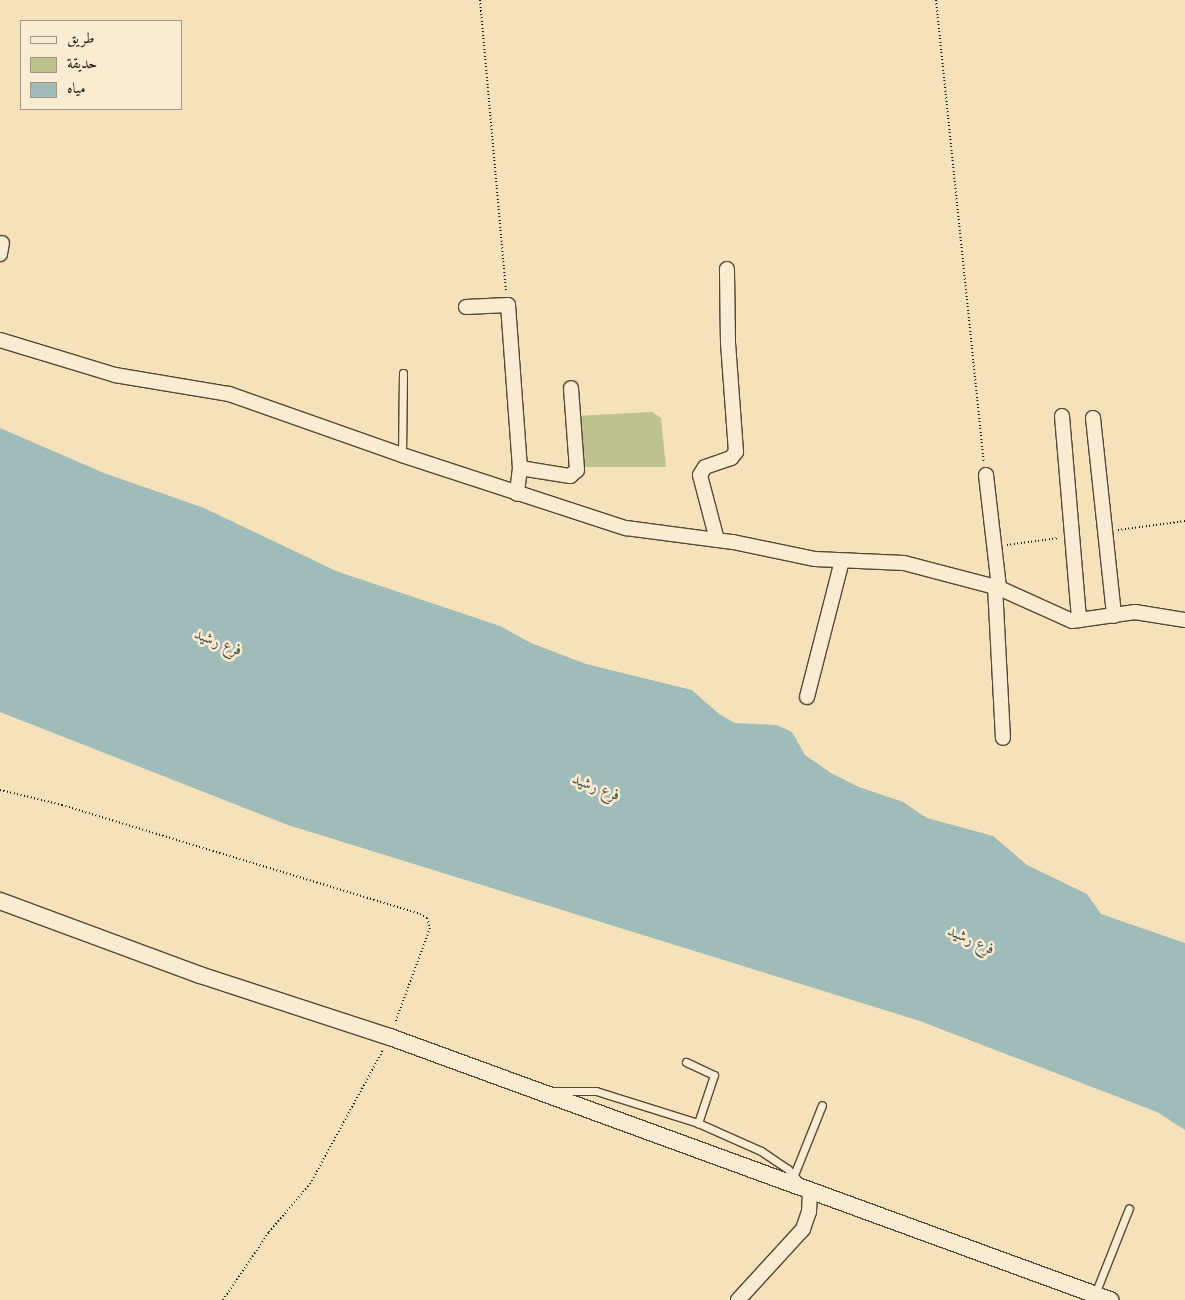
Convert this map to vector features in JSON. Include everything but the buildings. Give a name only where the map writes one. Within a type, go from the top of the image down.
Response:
[{"type":"street","points":[[716,540],[700,475],[705,467],[731,458],[736,452],[728,343],[727,269]]},
{"type":"street","points":[[466,307],[508,305],[520,468],[517,494]]},
{"type":"street","points":[[0,340],[116,375],[229,394],[517,494],[626,528],[716,540],[815,559],[904,563],[997,587],[1064,618],[1080,620],[1141,612],[1185,620]]},
{"type":"street","points":[[520,468],[570,476],[577,470],[571,388]]},
{"type":"street","points":[[1062,416],[1080,620]]},
{"type":"street","points":[[1093,418],[1114,616]]},
{"type":"street","points":[[986,475],[997,587],[1003,738]]},
{"type":"street","points":[[807,697],[842,561]]},
{"type":"street","points":[[0,901],[200,975],[390,1037],[802,1185],[1102,1297]]},
{"type":"street","points":[[738,1300],[803,1229],[809,1212],[802,1185]]},
{"type":"lane","points":[[402,455],[403,373]]},
{"type":"lane","points":[[686,1062],[714,1075],[698,1122]]},
{"type":"lane","points":[[540,1092],[596,1091],[698,1122],[760,1151],[802,1185],[822,1104]]},
{"type":"lane","points":[[1102,1297],[1129,1208]]},
{"type":"path","points":[[480,0],[508,305]]},
{"type":"path","points":[[936,0],[986,475]]},
{"type":"path","points":[[1104,532],[1185,521]]},
{"type":"path","points":[[994,547],[1074,536]]},
{"type":"path","points":[[0,790],[62,805],[427,918],[430,928],[426,944],[390,1037],[310,1184],[268,1232],[224,1300]]},
{"type":"green space","points":[[652,412],[661,418],[666,467],[578,467],[575,416]]},
{"type":"water","name":"فرع رشيد","points":[[0,428],[104,473],[204,508],[336,571],[500,626],[531,643],[586,664],[692,690],[719,714],[735,723],[776,725],[786,729],[792,732],[805,755],[831,773],[859,787],[903,802],[927,818],[993,836],[1027,865],[1087,894],[1101,914],[1185,943],[1185,1130],[1157,1112],[920,1021],[288,825],[0,712]]}]
